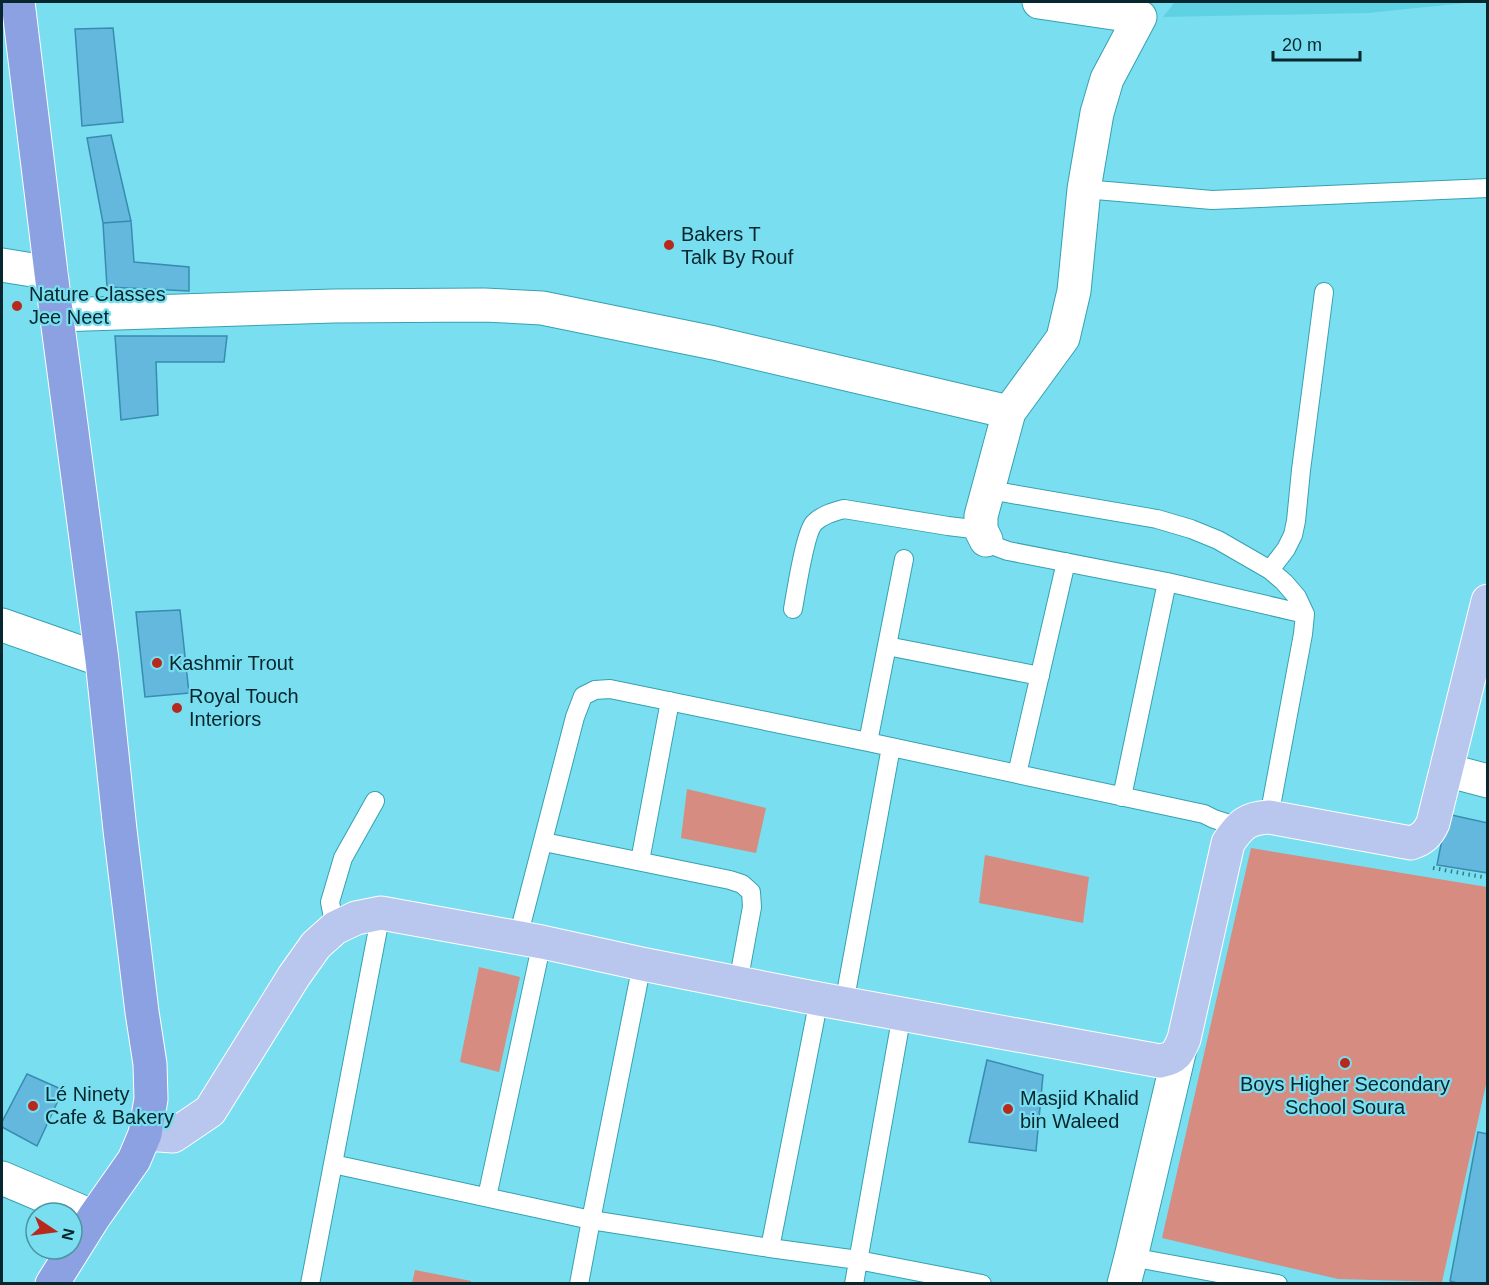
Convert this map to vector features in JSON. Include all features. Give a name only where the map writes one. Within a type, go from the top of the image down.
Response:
[{"type":"highway","points":[[18,2],[102,660],[150,1064],[151,1099],[145,1134],[134,1160],[94,1217],[52,1284]]},
{"type":"main road","points":[[145,1134],[173,1136],[210,1111],[294,976],[316,945],[335,928],[356,918],[381,913],[530,940],[831,1001],[1160,1061],[1170,1059],[1180,1049],[1184,1039],[1228,843],[1239,827],[1261,817],[1269,817],[1412,843],[1425,837],[1433,823],[1488,601]]},
{"type":"street","points":[[984,535],[981,516],[1009,412],[1063,338],[1074,291],[1084,189],[1097,113],[1107,79],[1146,9],[1039,2]]},
{"type":"street","points":[[2,265],[51,273]]},
{"type":"street","points":[[57,315],[334,306],[484,305],[542,308],[714,343],[1009,412]]},
{"type":"street","points":[[2,625],[102,660]]},
{"type":"street","points":[[1446,770],[1488,781]]},
{"type":"street","points":[[1128,1270],[1180,1049]]},
{"type":"street","points":[[2,1178],[94,1217]]},
{"type":"lane","points":[[1084,189],[1212,200],[1488,188]]},
{"type":"lane","points":[[1270,570],[1286,549],[1293,535],[1296,521],[1324,291]]},
{"type":"lane","points":[[989,490],[1157,519],[1191,529],[1218,540],[1270,570],[1297,597],[1305,614],[1303,634],[1269,817]]},
{"type":"lane","points":[[793,609],[807,538],[812,525],[831,513],[844,509],[984,535],[997,547],[1008,551],[1167,582],[1305,614]]},
{"type":"lane","points":[[868,742],[904,559]]},
{"type":"lane","points":[[1017,774],[1066,562]]},
{"type":"lane","points":[[1122,797],[1167,582]]},
{"type":"lane","points":[[887,646],[1040,676]]},
{"type":"lane","points":[[487,1197],[544,842],[575,717],[584,696],[595,690],[610,689],[868,742],[1204,814],[1239,827]]},
{"type":"lane","points":[[640,861],[670,701]]},
{"type":"lane","points":[[770,1248],[891,747]]},
{"type":"lane","points":[[335,928],[330,902],[343,858],[375,801]]},
{"type":"lane","points":[[544,842],[742,884],[751,892],[752,907],[738,983]]},
{"type":"lane","points":[[310,1284],[381,913]]},
{"type":"lane","points":[[579,1284],[642,964]]},
{"type":"lane","points":[[854,1284],[902,1014]]},
{"type":"lane","points":[[333,1164],[591,1220],[858,1260],[982,1284]]},
{"type":"lane","points":[[1128,1270],[1278,1284]]},
{"type":"path","points":[[1412,843],[1416,864],[1488,879]]},
{"type":"shaded area","points":[[1175,2],[1475,2],[1368,13],[1163,17]]},
{"type":"shaded area","points":[[687,789],[766,808],[756,853],[681,838]]},
{"type":"shaded area","name":"Boys Higher Secondary School Soura","points":[[1251,848],[1487,887],[1487,1080],[1442,1282],[1338,1279],[1162,1238]]},
{"type":"shaded area","points":[[985,855],[1089,877],[1083,923],[979,903]]},
{"type":"shaded area","points":[[479,967],[520,977],[499,1072],[460,1062]]},
{"type":"shaded area","points":[[415,1270],[471,1281],[471,1283],[412,1283]]},
{"type":"building","points":[[113,28],[123,122],[82,126],[75,29]]},
{"type":"building","points":[[111,135],[131,221],[103,223],[87,138]]},
{"type":"building","points":[[131,221],[134,262],[189,267],[189,291],[107,287],[103,223]]},
{"type":"building","points":[[115,336],[227,336],[224,362],[156,362],[158,415],[121,420]]},
{"type":"building","points":[[180,610],[189,693],[145,697],[136,612]]},
{"type":"building","points":[[1447,814],[1488,823],[1488,873],[1437,865]]},
{"type":"building","name":"Masjid Khalid bin Waleed","points":[[987,1060],[1043,1075],[1036,1151],[969,1142]]},
{"type":"building","name":"Lé Ninety Cafe & Bakery","points":[[27,1074],[63,1090],[37,1146],[2,1127],[2,1122]]},
{"type":"building","points":[[1478,1132],[1488,1134],[1488,1284],[1461,1284],[1450,1281]]},
{"type":"place","name":"Bakers T Talk By Rouf","points":[[669,245]]},
{"type":"place","name":"Nature Classes Jee Neet","points":[[17,306]]},
{"type":"place","name":"Kashmir Trout","points":[[157,663]]},
{"type":"place","name":"Royal Touch Interiors","points":[[177,708]]},
{"type":"place","name":"Boys Higher Secondary School Soura","points":[[1345,1063]]},
{"type":"place","name":"Lé Ninety Cafe & Bakery","points":[[33,1106]]},
{"type":"place","name":"Masjid Khalid bin Waleed","points":[[1008,1109]]}]
